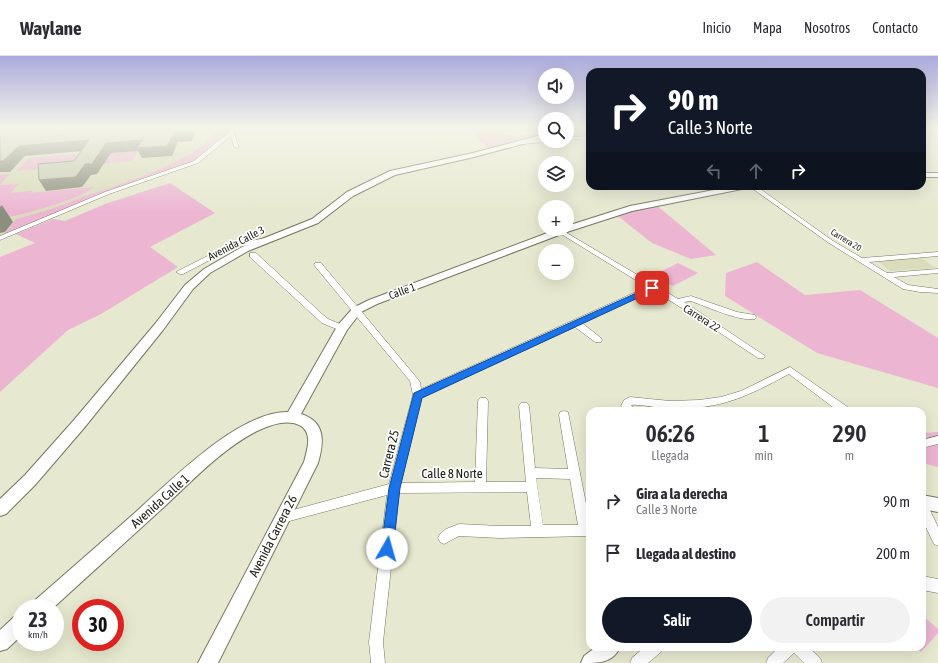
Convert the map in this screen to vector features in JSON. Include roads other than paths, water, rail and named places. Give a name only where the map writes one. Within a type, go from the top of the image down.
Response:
[{"type":"street","points":[[0,238],[107,193],[200,160],[205,155]]},
{"type":"street","name":"Avenida Calle 3","points":[[0,509],[30,480],[79,424],[159,327],[189,287],[201,276],[216,265],[245,249],[315,221],[350,194],[393,173],[467,155]]},
{"type":"street","points":[[926,175],[938,174]]},
{"type":"street","name":"Calle 1","points":[[574,227],[630,209],[727,190]]},
{"type":"street","name":"Carrera 20","points":[[758,190],[812,229],[886,275],[910,288],[938,290]]},
{"type":"street","name":"Calle 1","points":[[292,418],[342,328],[357,310],[373,302],[548,236]]},
{"type":"street","name":"Carrera 22","points":[[573,236],[652,288],[761,356]]},
{"type":"street","points":[[180,272],[231,246],[270,239]]},
{"type":"street","points":[[862,260],[938,254]]},
{"type":"street","points":[[253,255],[319,316],[342,328]]},
{"type":"street","points":[[318,265],[357,310],[364,322],[416,382],[418,396],[577,324],[652,288]]},
{"type":"street","points":[[886,275],[938,271]]},
{"type":"street","points":[[676,302],[691,298],[735,314],[752,317]]},
{"type":"street","points":[[577,324],[598,340]]},
{"type":"street","points":[[629,407],[634,401],[667,405],[706,404],[729,399],[745,393],[790,370],[840,407]]},
{"type":"street","name":"Carrera 25","points":[[378,663],[376,642],[394,488],[418,396]]},
{"type":"street","points":[[480,487],[483,401]]},
{"type":"street","points":[[524,406],[531,487],[538,531]]},
{"type":"street","points":[[564,415],[574,474],[586,522]]},
{"type":"street","name":"Avenida Calle 1","points":[[49,599],[220,448],[246,430],[260,424],[282,418],[292,418]]},
{"type":"street","name":"Avenida Carrera 26","points":[[208,663],[311,463],[316,449],[316,436],[312,427],[304,420],[292,418]]},
{"type":"street","points":[[926,443],[938,440]]},
{"type":"street","points":[[530,473],[574,474]]},
{"type":"street","name":"Calle 8 Norte","points":[[282,518],[394,488],[531,487]]},
{"type":"street","points":[[926,502],[938,504]]},
{"type":"street","points":[[930,523],[938,540]]},
{"type":"street","points":[[444,538],[450,533],[459,530],[586,530]]},
{"type":"street","points":[[926,584],[938,586]]},
{"type":"street","points":[[0,642],[12,632]]},
{"type":"street","points":[[591,663],[606,651]]},
{"type":"street","points":[[643,661],[652,651]]},
{"type":"street","points":[[773,663],[785,651]]},
{"type":"street","points":[[802,651],[814,663]]}]
